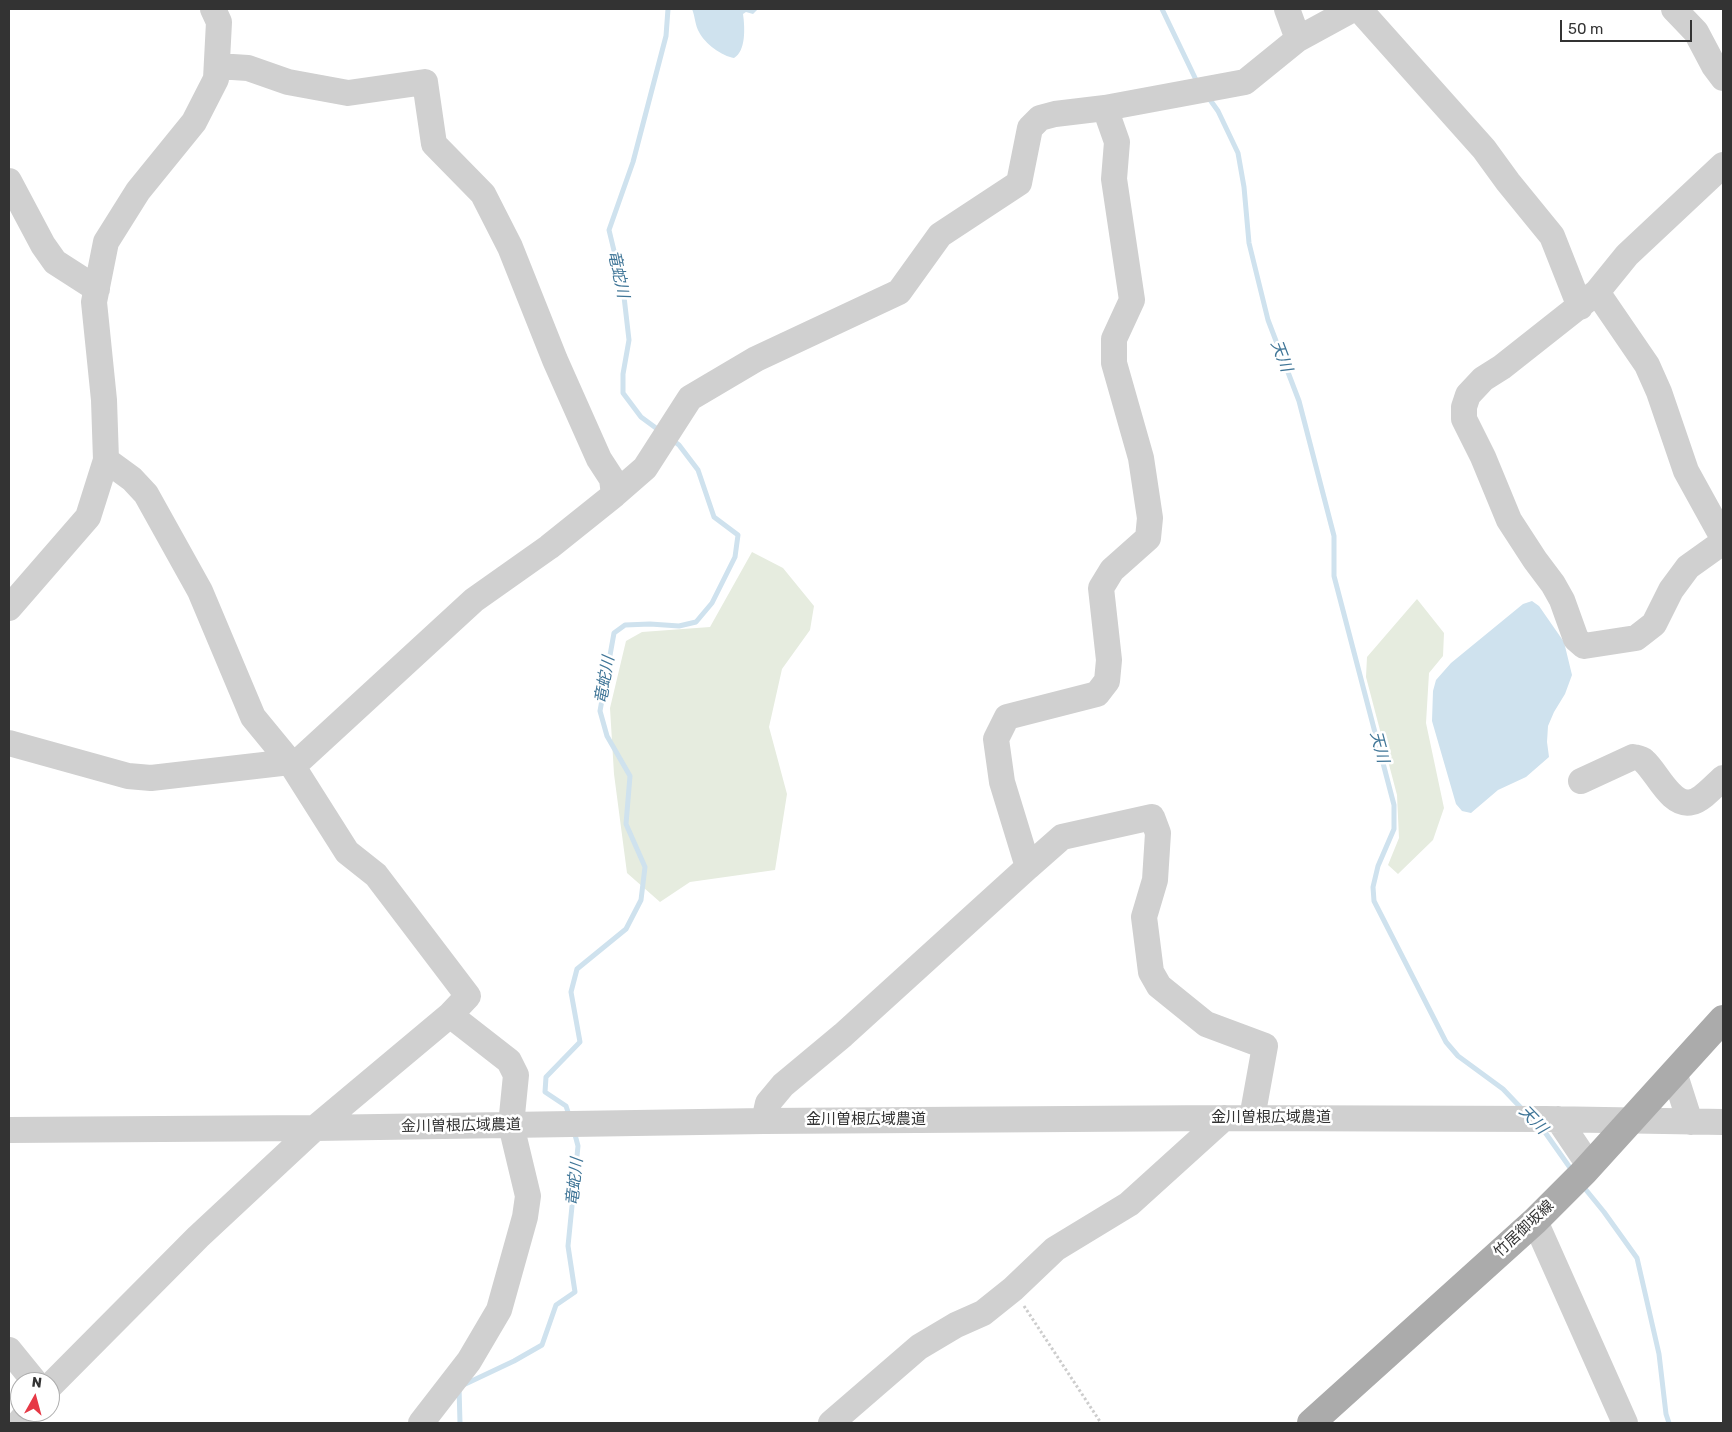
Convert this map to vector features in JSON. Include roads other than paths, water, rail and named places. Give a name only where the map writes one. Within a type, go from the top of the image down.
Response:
[{"type":"main road","name":"竹居御坂線","points":[[1311,1423],[1535,1221],[1580,1175],[1723,1019]]},
{"type":"street","points":[[9,608],[88,517],[106,460],[104,400],[94,302],[106,242],[138,191],[194,122],[216,79],[219,22],[213,9]]},
{"type":"street","points":[[1287,9],[1298,39]]},
{"type":"street","points":[[9,743],[128,776],[151,778],[290,762],[301,759],[474,600],[549,547],[645,468],[690,398],[756,359],[899,292],[940,235],[1018,182],[1030,128],[1040,118],[1245,82],[1298,39],[1353,9]]},
{"type":"street","points":[[1359,9],[1484,149],[1552,236],[1588,299],[1647,365],[1659,392],[1686,471],[1723,540],[1688,567],[1671,590],[1654,624],[1636,638],[1584,646],[1576,639],[1562,600],[1509,520],[1483,457],[1464,419],[1464,407],[1468,395],[1483,379],[1502,367],[1588,299],[1627,256],[1723,165]]},
{"type":"street","points":[[1674,9],[1696,32],[1714,66],[1723,78]]},
{"type":"street","points":[[216,66],[248,68],[288,82],[348,94],[425,82],[434,144],[483,194],[491,209],[510,247],[555,360],[599,459],[612,479],[614,495]]},
{"type":"street","points":[[1028,868],[1002,782],[996,739],[1008,717],[1097,694],[1107,681],[1109,660],[1101,588],[1112,570],[1148,538],[1150,518],[1141,458],[1114,363],[1114,339],[1132,300],[1114,179],[1117,142],[1105,108]]},
{"type":"street","points":[[9,181],[43,246],[55,262],[97,289]]},
{"type":"street","points":[[60,1376],[198,1237],[315,1128],[450,1015],[468,996],[376,875],[347,852],[290,762],[253,717],[200,591],[146,494],[132,479],[106,460]]},
{"type":"street","points":[[1581,781],[1633,757],[1643,760],[1676,799],[1692,802],[1699,799],[1723,778]]},
{"type":"street","points":[[764,1120],[768,1103],[783,1084],[843,1035],[1062,837],[1152,818],[1158,833],[1155,880],[1144,917],[1151,972],[1159,986],[1206,1024],[1265,1046],[1252,1118]]},
{"type":"street","points":[[421,1423],[469,1361],[499,1310],[525,1216],[528,1196],[511,1125],[516,1075],[509,1062],[450,1015]]},
{"type":"street","points":[[1674,1072],[1690,1122]]},
{"type":"street","points":[[831,1423],[919,1347],[956,1325],[983,1313],[1056,1250],[1129,1204],[1224,1118]]},
{"type":"street","name":"金川曽根広域農道","points":[[9,1130],[315,1128],[764,1120],[1252,1118],[1551,1119],[1723,1122]]},
{"type":"street","points":[[1551,1119],[1580,1175]]},
{"type":"street","points":[[1535,1221],[1625,1423]]},
{"type":"street","points":[[9,1350],[27,1372]]},
{"type":"water","points":[[692,9],[758,9],[753,14],[746,12],[743,14],[743,45],[738,55],[734,58],[719,52],[705,41],[698,29]]},
{"type":"water","points":[[1532,601],[1539,606],[1564,642],[1572,675],[1565,694],[1548,726],[1547,742],[1549,757],[1526,777],[1498,790],[1471,813],[1462,811],[1456,804],[1432,721],[1433,691],[1436,680],[1451,663],[1523,604]]},
{"type":"waterway","name":"竜蛇川","points":[[660,431],[641,417],[623,393],[623,374],[629,340],[623,288],[609,230],[633,162],[666,36],[668,9]]},
{"type":"waterway","name":"天川","points":[[1162,9],[1198,84]]},
{"type":"waterway","name":"天川","points":[[1208,97],[1218,111],[1238,153],[1244,187],[1249,243],[1268,320],[1299,401],[1334,536],[1334,576],[1394,805],[1394,829],[1378,866],[1373,887],[1374,901],[1446,1042],[1458,1056],[1503,1089],[1523,1110]]},
{"type":"waterway","name":"竜蛇川","points":[[569,1115],[566,1106],[545,1092],[546,1077],[580,1042],[571,992],[577,969],[626,929],[641,900],[645,867],[626,824],[630,776],[607,736],[600,711],[614,633],[625,625],[679,626],[696,622],[712,603],[735,557],[738,535],[714,517],[698,470],[679,445],[671,439]]},
{"type":"waterway","name":"天川","points":[[1542,1128],[1573,1172]]},
{"type":"waterway","name":"竜蛇川","points":[[460,1423],[459,1387],[514,1361],[542,1345],[556,1305],[575,1292],[568,1246],[578,1146],[574,1131]]},
{"type":"waterway","name":"天川","points":[[1582,1185],[1637,1258],[1659,1354],[1666,1414],[1669,1423]]}]
